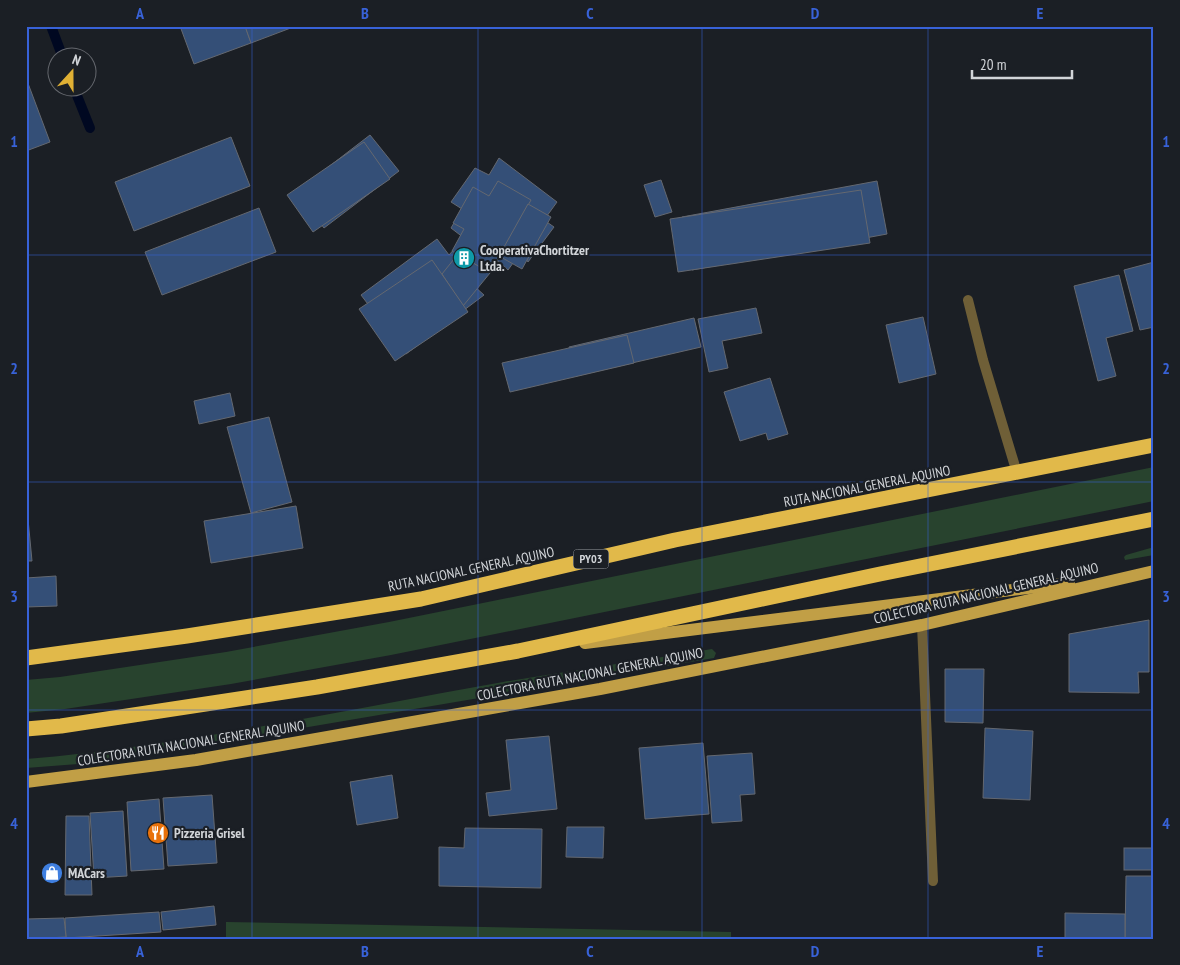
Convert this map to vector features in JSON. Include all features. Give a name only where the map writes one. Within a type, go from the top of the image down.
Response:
[{"type":"highway","name":"RUTA NACIONAL GENERAL AQUINO","points":[[26,658],[187,636],[421,598],[675,540],[1154,445]]},
{"type":"highway","points":[[26,729],[71,725],[317,688],[518,651],[880,574],[1154,519]]},
{"type":"main road","name":"COLECTORA RUTA NACIONAL GENERAL AQUINO","points":[[26,782],[196,760],[562,696],[922,625],[1154,571]]},
{"type":"main road","points":[[518,651],[1134,575]]},
{"type":"street","points":[[968,300],[983,360],[1017,473]]},
{"type":"street","points":[[922,625],[934,881]]},
{"type":"green space","points":[[1154,467],[1154,501],[391,655],[231,684],[65,709],[26,713],[26,680],[60,677],[226,652],[389,622]]},
{"type":"green space","points":[[1154,547],[1154,555],[1125,560],[1124,557],[1126,555]]},
{"type":"green space","points":[[712,649],[716,653],[714,658],[220,742],[78,764],[26,768],[26,759],[86,753],[206,736],[503,682]]},
{"type":"green space","points":[[226,922],[731,932],[731,939],[226,939]]},
{"type":"building","points":[[180,26],[245,26],[251,43],[194,64]]},
{"type":"building","points":[[245,26],[296,26],[251,43]]},
{"type":"building","points":[[26,78],[50,142],[26,151]]},
{"type":"building","points":[[370,135],[399,171],[324,228],[296,192]]},
{"type":"building","points":[[231,137],[250,186],[134,231],[115,182]]},
{"type":"building","points":[[364,142],[390,179],[313,232],[287,195]]},
{"type":"building","name":"CooperativaChortitzer Ltda.","points":[[499,158],[557,202],[544,220],[554,227],[528,262],[521,252],[508,270],[498,261],[474,286],[484,295],[406,354],[361,295],[437,239],[449,255],[464,238],[451,228],[462,209],[451,202],[475,168],[489,175]]},
{"type":"building","points":[[661,180],[672,212],[655,217],[644,185]]},
{"type":"building","points":[[498,181],[531,200],[490,273],[452,251],[464,229],[453,223],[473,187],[489,196]]},
{"type":"building","points":[[877,181],[887,234],[692,270],[682,217]]},
{"type":"building","points":[[861,190],[870,243],[678,272],[670,219]]},
{"type":"building","points":[[528,204],[551,217],[522,269],[499,256]]},
{"type":"building","points":[[259,208],[276,252],[162,295],[145,252]]},
{"type":"building","points":[[458,254],[490,273],[463,306],[442,274]]},
{"type":"building","points":[[432,260],[468,312],[395,361],[359,309]]},
{"type":"building","points":[[1154,262],[1154,327],[1140,330],[1124,270]]},
{"type":"building","points":[[1119,275],[1133,331],[1106,338],[1116,376],[1098,381],[1074,286]]},
{"type":"building","points":[[756,308],[762,333],[722,341],[728,368],[709,372],[698,319]]},
{"type":"building","points":[[923,317],[936,374],[899,383],[886,325]]},
{"type":"building","points":[[694,318],[701,347],[576,376],[569,347]]},
{"type":"building","points":[[627,335],[634,363],[510,392],[502,363]]},
{"type":"building","points":[[770,378],[788,434],[768,440],[766,433],[740,441],[724,392]]},
{"type":"building","points":[[230,393],[235,416],[199,424],[194,401]]},
{"type":"building","points":[[269,417],[292,502],[251,513],[227,427]]},
{"type":"building","points":[[296,506],[303,548],[211,563],[204,521]]},
{"type":"building","points":[[26,519],[28,519],[32,561],[26,561]]},
{"type":"building","points":[[56,576],[57,606],[26,607],[26,578]]},
{"type":"building","points":[[1149,620],[1149,672],[1138,672],[1139,693],[1069,692],[1069,634]]},
{"type":"building","points":[[945,669],[984,669],[983,723],[945,722]]},
{"type":"building","points":[[985,728],[1033,731],[1030,800],[983,798]]},
{"type":"building","points":[[549,736],[557,809],[489,816],[486,793],[511,790],[506,740]]},
{"type":"building","points":[[703,743],[709,814],[645,819],[639,748]]},
{"type":"building","points":[[752,753],[755,794],[740,795],[742,821],[712,823],[707,756]]},
{"type":"building","points":[[392,775],[398,818],[357,825],[350,782]]},
{"type":"building","points":[[212,795],[217,863],[168,866],[163,798]]},
{"type":"building","points":[[159,799],[164,869],[131,871],[127,802]]},
{"type":"building","points":[[123,811],[127,876],[94,878],[90,813]]},
{"type":"building","points":[[66,816],[89,816],[92,895],[65,895]]},
{"type":"building","points":[[567,827],[604,827],[603,858],[566,857]]},
{"type":"building","points":[[465,828],[542,829],[541,888],[439,886],[439,847],[464,848]]},
{"type":"building","points":[[1124,848],[1154,848],[1154,870],[1124,870]]},
{"type":"building","points":[[1126,876],[1154,876],[1154,939],[1125,939]]},
{"type":"building","points":[[214,906],[216,925],[163,930],[161,912]]},
{"type":"building","points":[[159,912],[161,932],[66,938],[65,918]]},
{"type":"building","points":[[1065,913],[1125,914],[1125,939],[1065,939]]},
{"type":"building","points":[[64,918],[66,937],[26,939],[26,919]]},
{"type":"waterway","points":[[51,26],[59,48]]},
{"type":"waterway","points":[[78,98],[90,128]]},
{"type":"place","name":"CooperativaChortitzer Ltda.","points":[[464,258]]},
{"type":"place","name":"Pizzeria Grisel","points":[[158,833]]},
{"type":"place","name":"MACars","points":[[52,873]]}]
